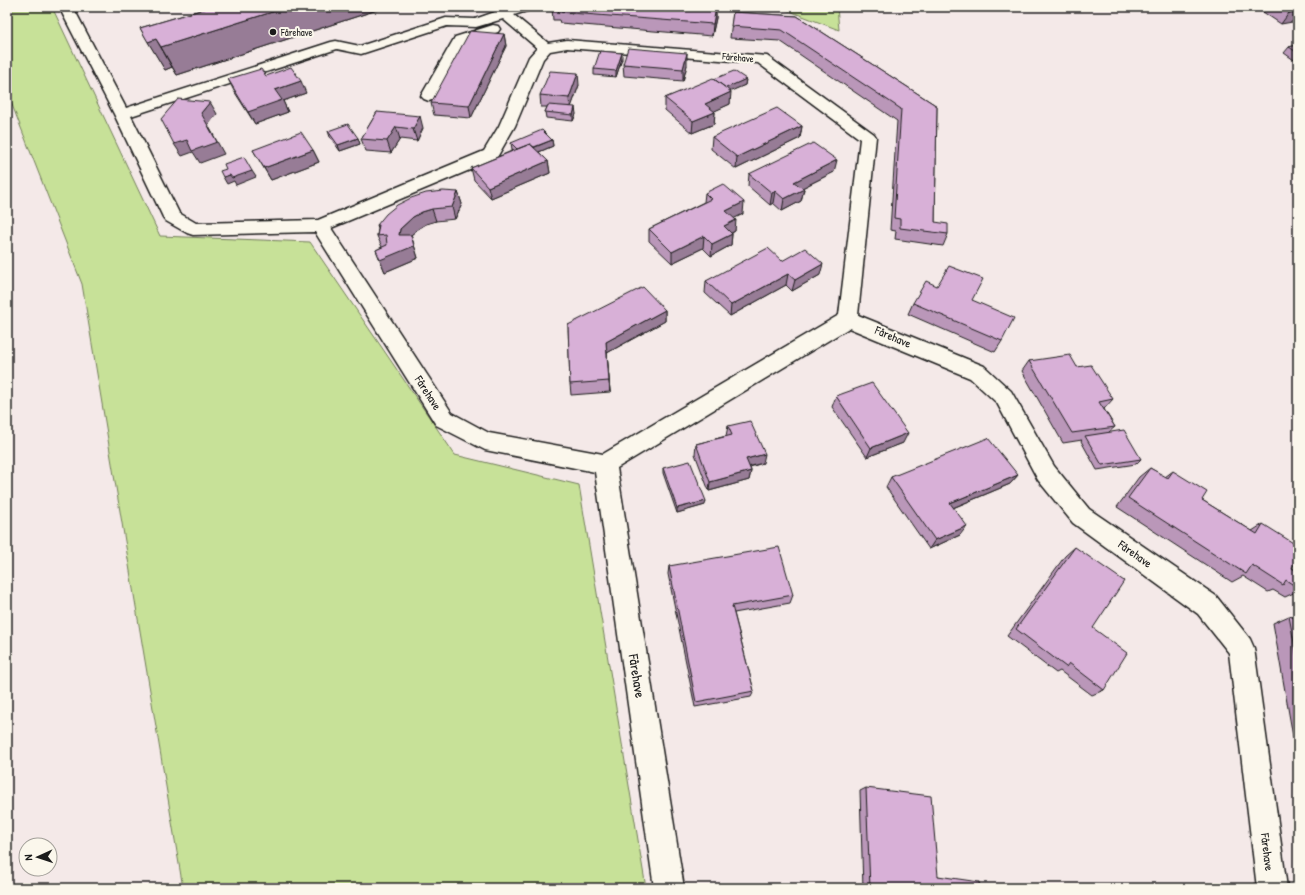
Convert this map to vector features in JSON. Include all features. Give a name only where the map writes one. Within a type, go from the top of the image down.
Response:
[{"type":"street","points":[[66,7],[122,114],[172,218],[193,229],[320,226],[490,155],[507,126],[536,57],[545,48],[506,14]]},
{"type":"street","points":[[122,114],[336,45],[361,50],[446,22],[476,23],[525,7]]},
{"type":"street","points":[[429,96],[460,40],[506,14]]},
{"type":"street","name":"Fårehave","points":[[545,48],[567,44],[762,58],[868,137],[848,319],[977,372],[1004,397],[1046,473],[1081,516],[1207,605],[1241,648],[1272,888]]},
{"type":"street","name":"Fårehave","points":[[320,226],[444,419],[486,441],[605,464],[669,888]]},
{"type":"street","points":[[605,464],[848,319]]},
{"type":"green space","points":[[7,7],[52,7],[160,236],[310,242],[455,455],[579,485],[646,888],[183,888],[82,284],[7,92]]},
{"type":"green space","points":[[779,7],[837,7],[839,30]]},
{"type":"building","points":[[211,7],[288,7],[161,47],[156,39],[148,42],[140,28]]},
{"type":"building","points":[[552,7],[716,7],[713,24],[558,12],[560,9]]},
{"type":"building","points":[[1281,7],[1298,7],[1298,11],[1289,13]]},
{"type":"building","points":[[733,12],[797,16],[937,106],[935,222],[948,224],[948,234],[900,228],[900,219],[894,218],[901,109],[782,30],[731,26]]},
{"type":"building","points":[[470,31],[504,34],[469,106],[431,103]]},
{"type":"building","points":[[1298,45],[1298,53],[1289,47]]},
{"type":"building","points":[[628,48],[687,53],[683,69],[623,64]]},
{"type":"building","points":[[600,51],[622,53],[616,71],[594,69]]},
{"type":"building","points":[[291,67],[301,81],[275,90],[282,100],[248,112],[228,79],[261,69],[266,76]]},
{"type":"building","points":[[550,71],[578,73],[569,98],[540,95]]},
{"type":"building","points":[[734,71],[746,79],[726,88],[714,79]]},
{"type":"building","points":[[713,78],[731,92],[705,104],[715,112],[693,121],[665,98]]},
{"type":"building","points":[[178,99],[210,102],[201,113],[217,142],[192,151],[187,140],[174,144],[161,119]]},
{"type":"building","points":[[548,105],[575,107],[573,115],[545,112]]},
{"type":"building","points":[[777,108],[802,126],[737,157],[712,137]]},
{"type":"building","points":[[377,112],[420,116],[413,129],[396,127],[387,141],[361,139]]},
{"type":"building","points":[[348,124],[358,138],[338,145],[328,131]]},
{"type":"building","points":[[542,130],[552,140],[534,147],[530,144],[517,149],[511,143]]},
{"type":"building","points":[[301,132],[313,150],[264,168],[253,150]]},
{"type":"building","points":[[813,143],[837,160],[794,182],[804,189],[784,199],[775,191],[772,193],[749,174]]},
{"type":"building","points":[[530,144],[548,161],[488,187],[471,168]]},
{"type":"building","points":[[244,157],[252,171],[232,178],[230,175],[223,177],[220,171],[226,169],[224,164]]},
{"type":"building","points":[[723,184],[744,202],[726,211],[736,220],[724,226],[732,234],[712,244],[704,236],[672,252],[649,229],[711,199],[705,193]]},
{"type":"building","points":[[443,191],[458,192],[452,207],[432,209],[413,217],[400,229],[399,235],[411,235],[414,246],[380,260],[376,250],[387,245],[386,235],[377,236],[379,225],[377,225],[386,214],[397,205],[411,198],[426,193]]},
{"type":"building","points":[[768,248],[782,261],[805,248],[823,264],[795,280],[788,274],[731,305],[706,281]]},
{"type":"building","points":[[949,266],[983,279],[972,300],[1014,318],[1002,341],[913,303],[926,281],[937,286]]},
{"type":"building","points":[[643,287],[665,310],[606,342],[609,381],[570,384],[568,325]]},
{"type":"building","points":[[1070,355],[1077,367],[1091,365],[1113,399],[1099,402],[1115,427],[1072,433],[1029,361]]},
{"type":"building","points":[[872,383],[908,433],[871,448],[836,396]]},
{"type":"building","points":[[750,421],[765,454],[746,459],[751,471],[710,482],[696,444],[732,435],[728,426]]},
{"type":"building","points":[[1124,430],[1141,459],[1102,465],[1085,436]]},
{"type":"building","points":[[988,438],[1018,475],[950,503],[967,526],[935,540],[891,477]]},
{"type":"building","points":[[690,461],[706,501],[677,508],[663,468]]},
{"type":"building","points":[[1150,468],[1168,478],[1173,471],[1207,492],[1202,500],[1257,534],[1263,524],[1298,546],[1298,557],[1292,568],[1298,572],[1298,588],[1286,580],[1283,585],[1252,565],[1246,574],[1128,498]]},
{"type":"building","points":[[779,547],[793,595],[732,606],[754,691],[696,702],[669,566]]},
{"type":"building","points":[[1075,547],[1124,581],[1093,628],[1127,653],[1104,690],[1069,663],[1066,667],[1016,629]]},
{"type":"building","points":[[1289,616],[1298,619],[1298,664]]},
{"type":"building","points":[[866,788],[931,796],[938,876],[979,882],[980,888],[870,888]]},
{"type":"place","name":"Fårehave","points":[[273,32]]}]
